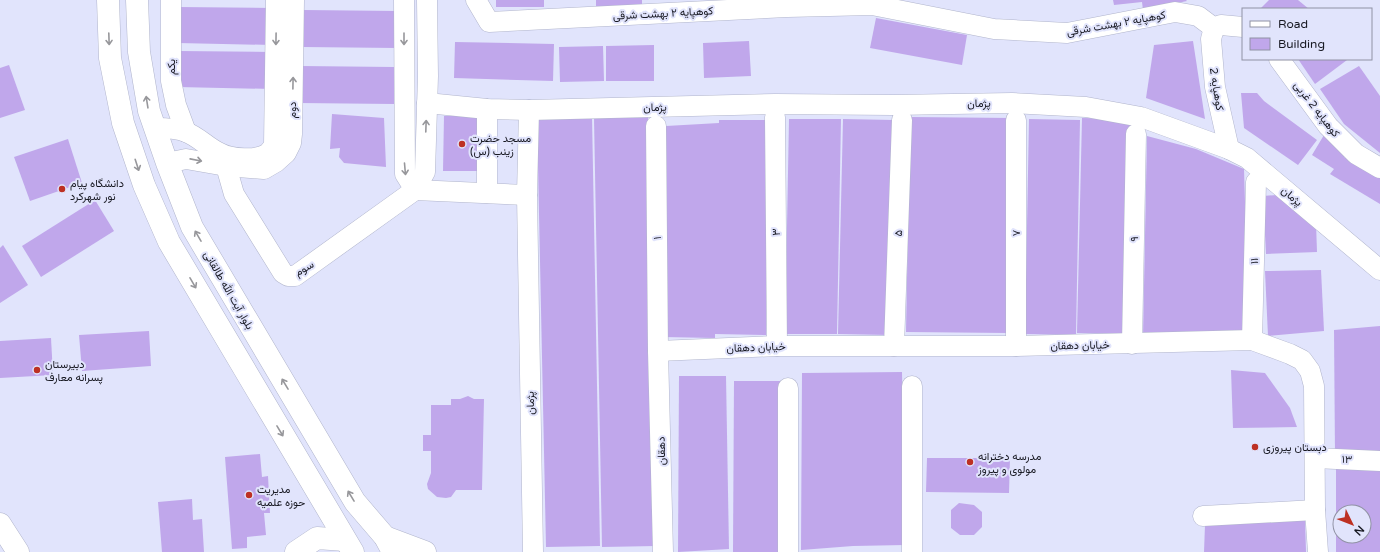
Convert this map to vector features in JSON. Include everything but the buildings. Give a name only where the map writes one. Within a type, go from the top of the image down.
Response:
[{"type":"main road","points":[[108,0],[110,58],[123,123],[144,185],[169,242],[346,542]]},
{"type":"main road","name":"بلوار آیت الله طالقانی","points":[[137,0],[139,52],[149,111],[166,163],[192,227],[355,502],[384,538]]},
{"type":"main road","points":[[346,542],[346,525],[358,518],[362,518],[384,538],[425,552]]},
{"type":"main road","points":[[0,524],[18,552]]},
{"type":"main road","points":[[296,552],[317,538],[346,542]]},
{"type":"street","name":"یکم","points":[[171,0],[171,81],[176,105],[186,132]]},
{"type":"street","name":"دوم","points":[[276,0],[280,149],[291,143],[292,134],[294,0]]},
{"type":"street","points":[[404,0],[405,174],[415,190],[527,195]]},
{"type":"street","name":"سوم","points":[[223,160],[234,194],[283,273],[288,276],[295,276],[415,190],[425,172],[428,76],[427,0]]},
{"type":"street","name":"کوهپایه ۲ بهشت شرقی","points":[[476,0],[489,22],[787,7],[872,5],[1001,29],[1067,33],[1175,12],[1198,16],[1214,28]]},
{"type":"street","points":[[1214,28],[1221,25],[1242,26]]},
{"type":"street","name":"کوهپایه 2","points":[[1214,28],[1211,39],[1215,87],[1229,149]]},
{"type":"street","name":"کوهپایه 2 غربی","points":[[1280,60],[1328,126],[1356,154],[1380,168]]},
{"type":"street","name":"پژمان","points":[[427,103],[487,109],[528,110],[767,104],[1019,103],[1086,107],[1141,117],[1229,149],[1247,158],[1380,270]]},
{"type":"street","points":[[487,109],[487,193]]},
{"type":"street","name":"پژمان","points":[[528,110],[527,195],[533,552]]},
{"type":"street","name":"۳","points":[[775,117],[777,346]]},
{"type":"street","name":"۵","points":[[894,346],[902,120]]},
{"type":"street","name":"۷","points":[[1016,120],[1016,346]]},
{"type":"street","name":"۱","points":[[656,126],[658,350]]},
{"type":"street","points":[[155,128],[176,129],[186,132],[204,142],[223,160]]},
{"type":"street","name":"۹","points":[[1132,344],[1136,134]]},
{"type":"street","points":[[166,163],[186,158],[223,160],[254,158],[280,149]]},
{"type":"street","name":"۱۱","points":[[1252,340],[1256,182]]},
{"type":"street","name":"خیابان دهقان","points":[[658,350],[777,346],[1016,346],[1252,340],[1302,360],[1310,371],[1314,386],[1315,510],[1318,552]]},
{"type":"street","name":"دهقان","points":[[658,350],[663,552]]},
{"type":"street","points":[[912,386],[912,552]]},
{"type":"street","points":[[788,388],[788,552]]},
{"type":"street","name":"۱۳","points":[[1315,458],[1380,461]]},
{"type":"street","points":[[1203,516],[1315,510]]},
{"type":"place","name":"مسجد حضرت زینب (س)","points":[[462,144]]},
{"type":"place","name":"دانشگاه پیام نور شهرکرد","points":[[62,189]]},
{"type":"place","name":"دبیرستان پسرانه معارف","points":[[37,370]]},
{"type":"place","name":"دبستان پیروزی","points":[[1255,447]]},
{"type":"place","name":"مدرسه دخترانه مولوی و پیروز","points":[[970,462]]},
{"type":"place","name":"مدیریت حوزه علمیه","points":[[249,495]]}]
